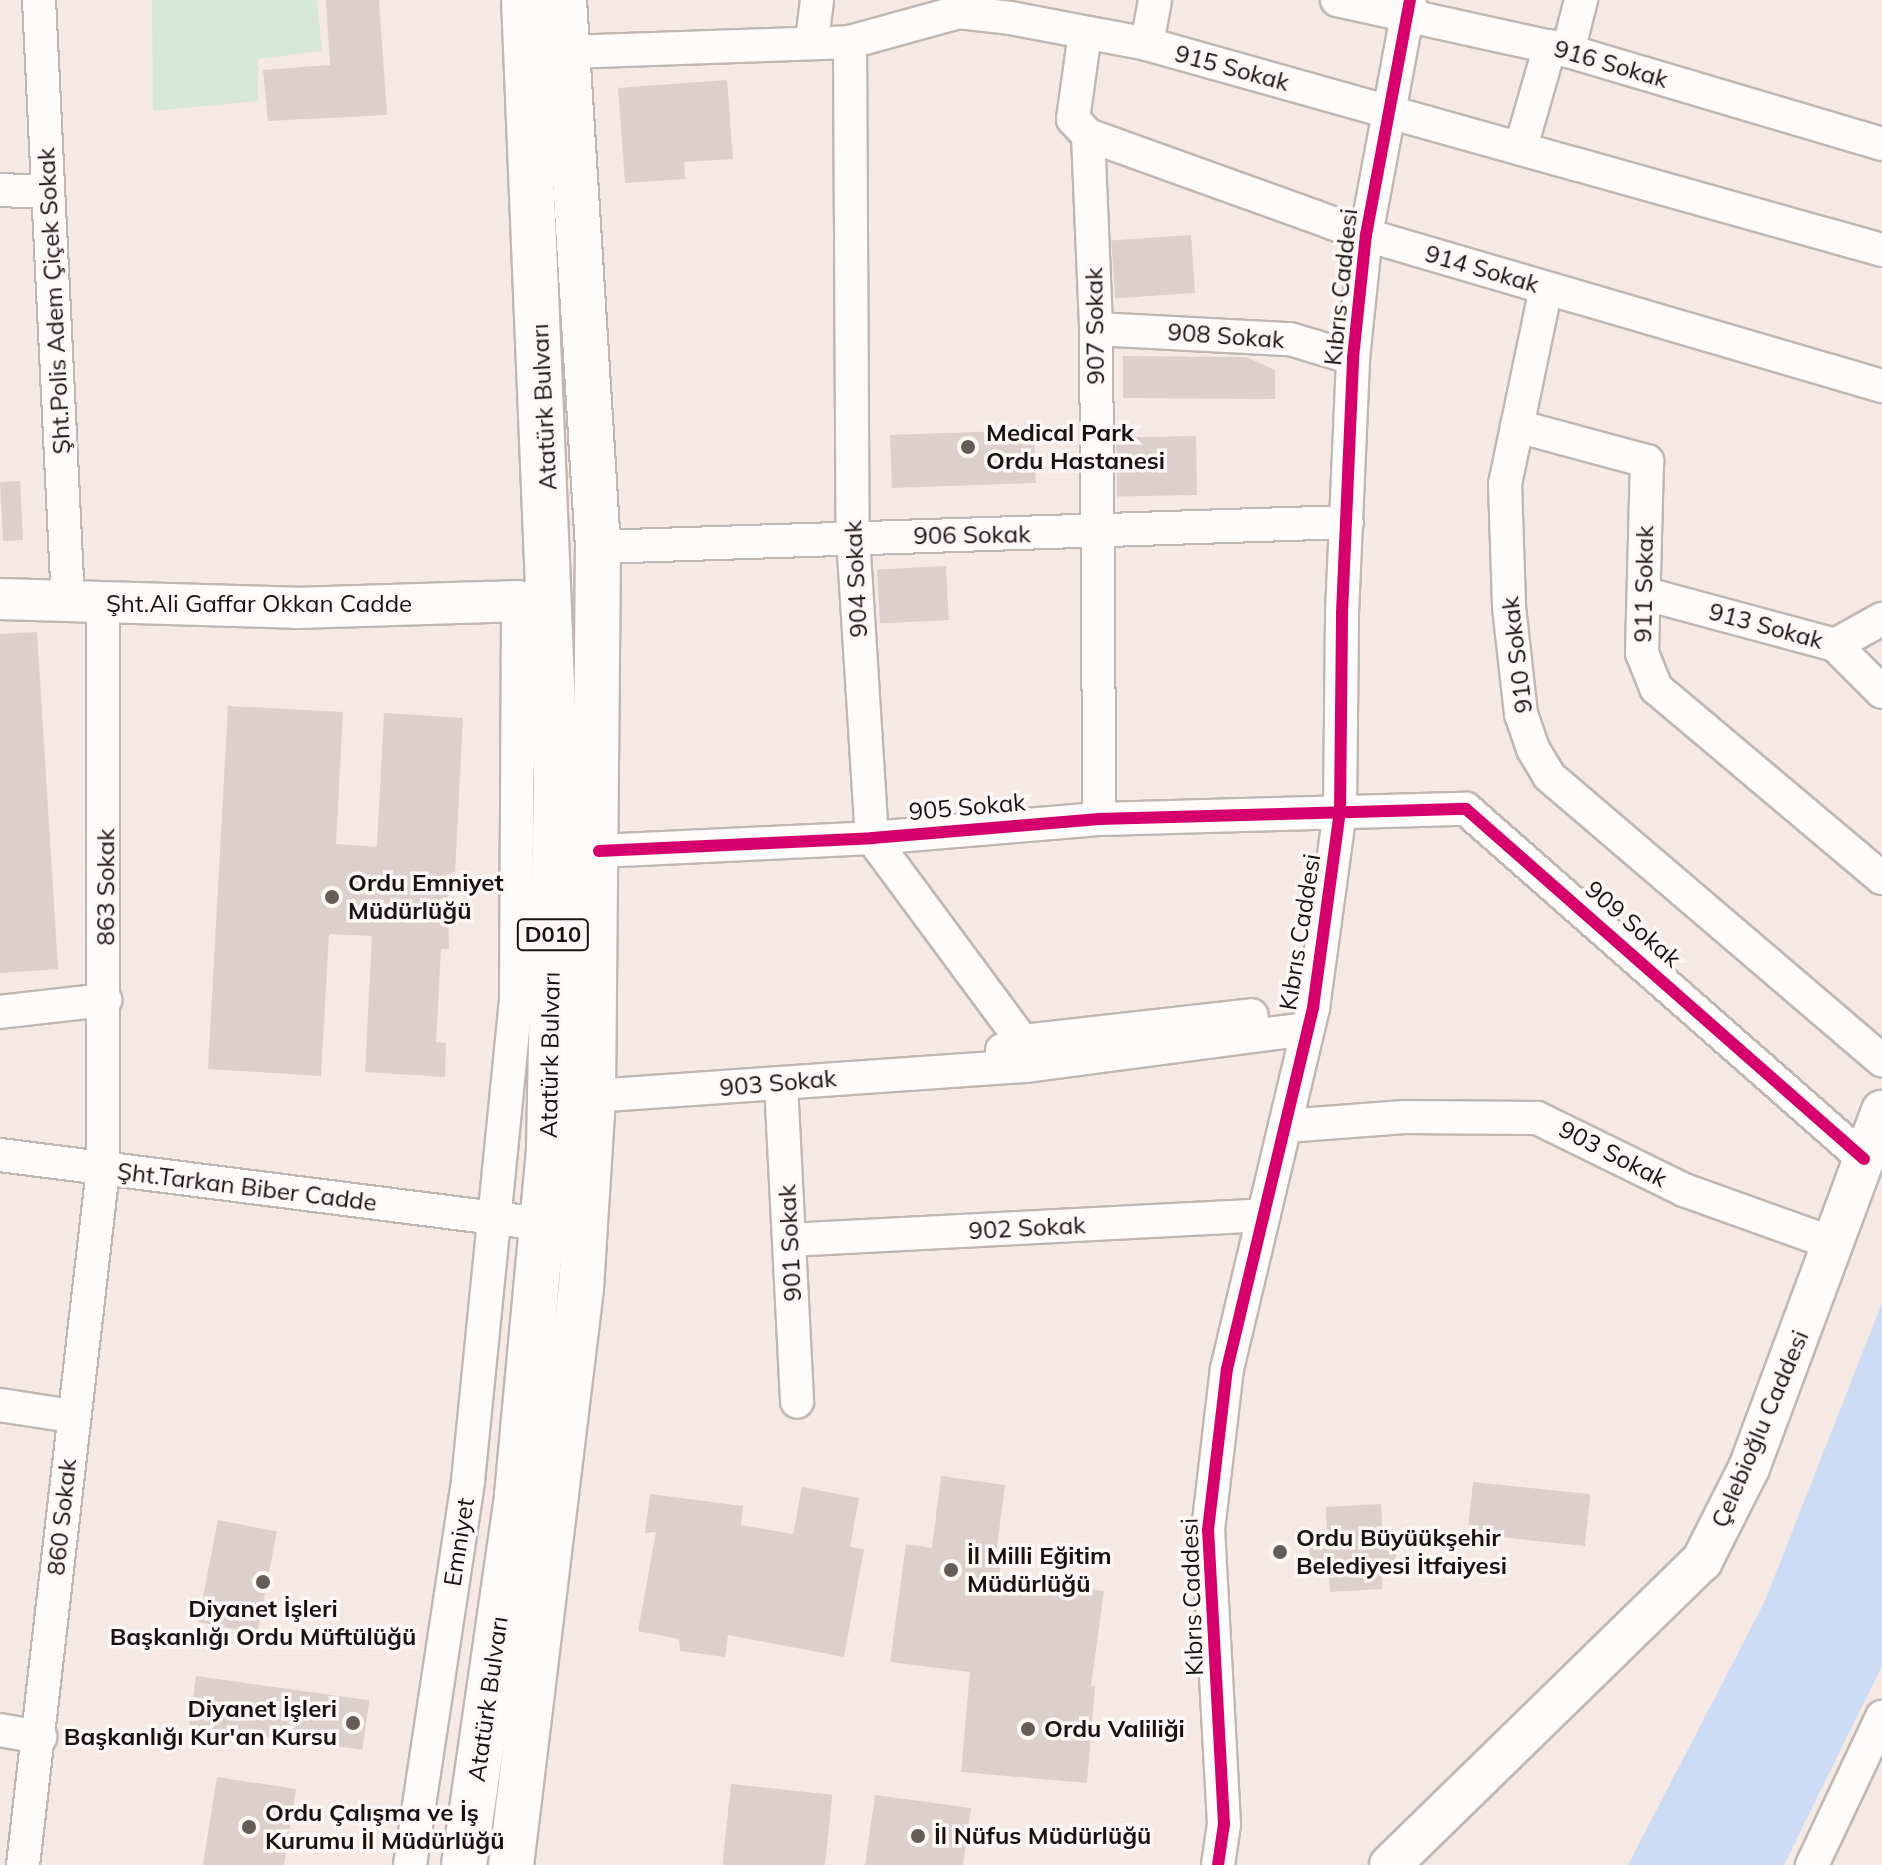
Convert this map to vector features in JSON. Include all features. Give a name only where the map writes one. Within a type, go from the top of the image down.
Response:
[{"type":"highway","name":"Atatürk Bulvarı","points":[[464,1865],[517,1495],[549,1149],[556,782],[524,0]]},
{"type":"highway","name":"Atatürk Bulvarı","points":[[511,1865],[581,1288],[593,1096],[599,851],[598,547],[564,0]]},
{"type":"main road","name":"Şht.Ali Gaffar Okkan Cadde","points":[[0,599],[296,608],[518,601]]},
{"type":"main road","name":"Çelebioğlu Caddesi","points":[[1390,1865],[1702,1561],[1749,1468],[1882,1111]]},
{"type":"street","name":"Şht.Polis Adem Çiçek Sokak","points":[[39,0],[48,192],[86,603]]},
{"type":"street","points":[[812,41],[817,0]]},
{"type":"street","points":[[1147,44],[1155,0]]},
{"type":"street","name":"916 Sokak","points":[[1337,0],[1408,8],[1559,48],[1882,144]]},
{"type":"street","points":[[1521,147],[1581,0]]},
{"type":"street","name":"Kıbrıs Caddesi","points":[[1233,1865],[1224,1824],[1208,1530],[1227,1369],[1310,1019],[1340,811],[1353,358],[1366,235],[1408,8]]},
{"type":"street","name":"915 Sokak","points":[[567,52],[850,42],[959,12],[1147,44],[1882,250]]},
{"type":"street","name":"907 Sokak","points":[[1085,33],[1073,119],[1088,135],[1096,329],[1099,819]]},
{"type":"street","name":"904 Sokak","points":[[850,42],[853,537],[872,838]]},
{"type":"street","name":"914 Sokak","points":[[1088,135],[1366,235],[1882,386]]},
{"type":"street","points":[[0,190],[48,192]]},
{"type":"street","name":"910 Sokak","points":[[1546,288],[1505,484],[1509,607],[1521,714],[1533,749],[1549,776],[1882,1060]]},
{"type":"street","name":"908 Sokak","points":[[1096,329],[1290,339],[1353,358]]},
{"type":"street","name":"911 Sokak","points":[[1517,426],[1647,461],[1646,594],[1642,653],[1656,688],[1882,878]]},
{"type":"street","name":"906 Sokak","points":[[598,547],[1347,522]]},
{"type":"street","name":"913 Sokak","points":[[1646,594],[1835,645],[1882,619]]},
{"type":"street","name":"Emniyet","points":[[410,1865],[468,1481],[516,998],[518,601]]},
{"type":"street","name":"863 Sokak","points":[[86,603],[105,1000],[103,1169]]},
{"type":"street","points":[[1835,645],[1882,692]]},
{"type":"street","name":"909 Sokak","points":[[1340,811],[1466,809],[1864,1159]]},
{"type":"street","name":"905 Sokak","points":[[599,851],[872,838],[1099,819],[1340,811]]},
{"type":"street","points":[[872,838],[1024,1054]]},
{"type":"street","points":[[0,1012],[105,1000]]},
{"type":"street","name":"903 Sokak","points":[[593,1096],[963,1069],[1024,1054],[1310,1019]]},
{"type":"street","name":"901 Sokak","points":[[781,1084],[797,1402]]},
{"type":"street","name":"903 Sokak","points":[[1285,1126],[1405,1117],[1537,1118],[1684,1190],[1835,1244]]},
{"type":"street","name":"Şht.Tarkan Biber Cadde","points":[[0,1155],[542,1224]]},
{"type":"street","name":"860 Sokak","points":[[23,1865],[40,1737],[72,1416],[103,1169]]},
{"type":"street","name":"902 Sokak","points":[[790,1240],[1263,1215]]},
{"type":"street","points":[[0,1405],[72,1416]]},
{"type":"street","points":[[1812,1865],[1872,1763],[1882,1717]]},
{"type":"street","points":[[0,1730],[40,1737]]},
{"type":"street","name":"Kıbrıs Caddesi","points":[[1218,1865],[1224,1824]]},
{"type":"green space","points":[[152,0],[317,0],[322,51],[258,59],[258,101],[153,111]]},
{"type":"water","points":[[1882,1303],[1882,1666],[1784,1865],[1628,1865],[1765,1601]]},
{"type":"building","points":[[326,0],[379,0],[387,115],[268,121],[263,70],[330,65]]},
{"type":"building","points":[[727,80],[733,159],[684,162],[685,179],[625,183],[618,88]]},
{"type":"building","points":[[1191,235],[1195,293],[1115,298],[1111,241]]},
{"type":"building","points":[[1123,356],[1246,357],[1275,370],[1275,399],[1123,398]]},
{"type":"building","points":[[1034,430],[1036,483],[892,488],[890,435]]},
{"type":"building","points":[[1196,436],[1197,495],[1117,496],[1116,437]]},
{"type":"building","points":[[20,481],[23,540],[3,541],[0,482]]},
{"type":"building","points":[[946,566],[949,620],[880,624],[877,570]]},
{"type":"building","points":[[37,632],[58,969],[0,973],[0,634]]},
{"type":"building","name":"Ordu Emniyet Müdürlüğü","points":[[228,706],[343,712],[336,844],[377,847],[384,713],[463,718],[455,872],[447,874],[449,949],[441,949],[436,1042],[446,1043],[445,1077],[365,1072],[372,936],[329,934],[321,1076],[208,1069]]},
{"type":"building","points":[[941,1476],[1005,1485],[995,1562],[1001,1563],[999,1577],[1104,1591],[1091,1686],[1095,1686],[1087,1783],[961,1772],[970,1672],[890,1662],[906,1544],[932,1548]]},
{"type":"building","points":[[1473,1482],[1590,1494],[1585,1546],[1468,1534]]},
{"type":"building","points":[[802,1487],[859,1498],[850,1547],[864,1549],[844,1657],[728,1635],[725,1657],[680,1651],[679,1639],[638,1631],[656,1532],[645,1533],[650,1494],[743,1506],[741,1525],[793,1534]]},
{"type":"building","points":[[1381,1504],[1383,1541],[1395,1541],[1396,1560],[1381,1561],[1382,1589],[1330,1592],[1328,1565],[1310,1566],[1309,1540],[1327,1539],[1326,1507]]},
{"type":"building","points":[[218,1520],[277,1531],[257,1634],[198,1622]]},
{"type":"building","points":[[196,1676],[369,1700],[362,1750],[189,1726]]},
{"type":"building","name":"Ordu Çalışma ve İş Kurumu İl Müdürlüğü","points":[[217,1777],[296,1789],[284,1865],[203,1865]]},
{"type":"building","points":[[731,1784],[832,1795],[825,1865],[723,1865]]},
{"type":"building","name":"İl Nüfus Müdürlüğü","points":[[875,1795],[971,1808],[963,1865],[865,1865]]},
{"type":"cycle path","points":[[1218,1865],[1224,1824],[1208,1530],[1227,1369],[1313,1008],[1340,811],[1342,613],[1353,358],[1366,235],[1410,0]]},
{"type":"cycle path","points":[[599,851],[872,838],[1099,819],[1466,809],[1864,1159]]},
{"type":"place","name":"Medical Park Ordu Hastanesi","points":[[968,447]]},
{"type":"place","name":"Ordu Emniyet Müdürlüğü","points":[[332,897]]},
{"type":"place","name":"Ordu Büyüükşehir Belediyesi İtfaiyesi","points":[[1280,1552]]},
{"type":"place","name":"İl Milli Eğitim Müdürlüğü","points":[[951,1570]]},
{"type":"place","name":"Diyanet İşleri Başkanlığı Ordu Müftülüğü","points":[[263,1582]]},
{"type":"place","name":"Diyanet İşleri Başkanlığı Kur'an Kursu","points":[[353,1723]]},
{"type":"place","name":"Ordu Valiliği","points":[[1028,1729]]},
{"type":"place","name":"Ordu Çalışma ve İş Kurumu İl Müdürlüğü","points":[[249,1827]]},
{"type":"place","name":"İl Nüfus Müdürlüğü","points":[[918,1836]]}]
